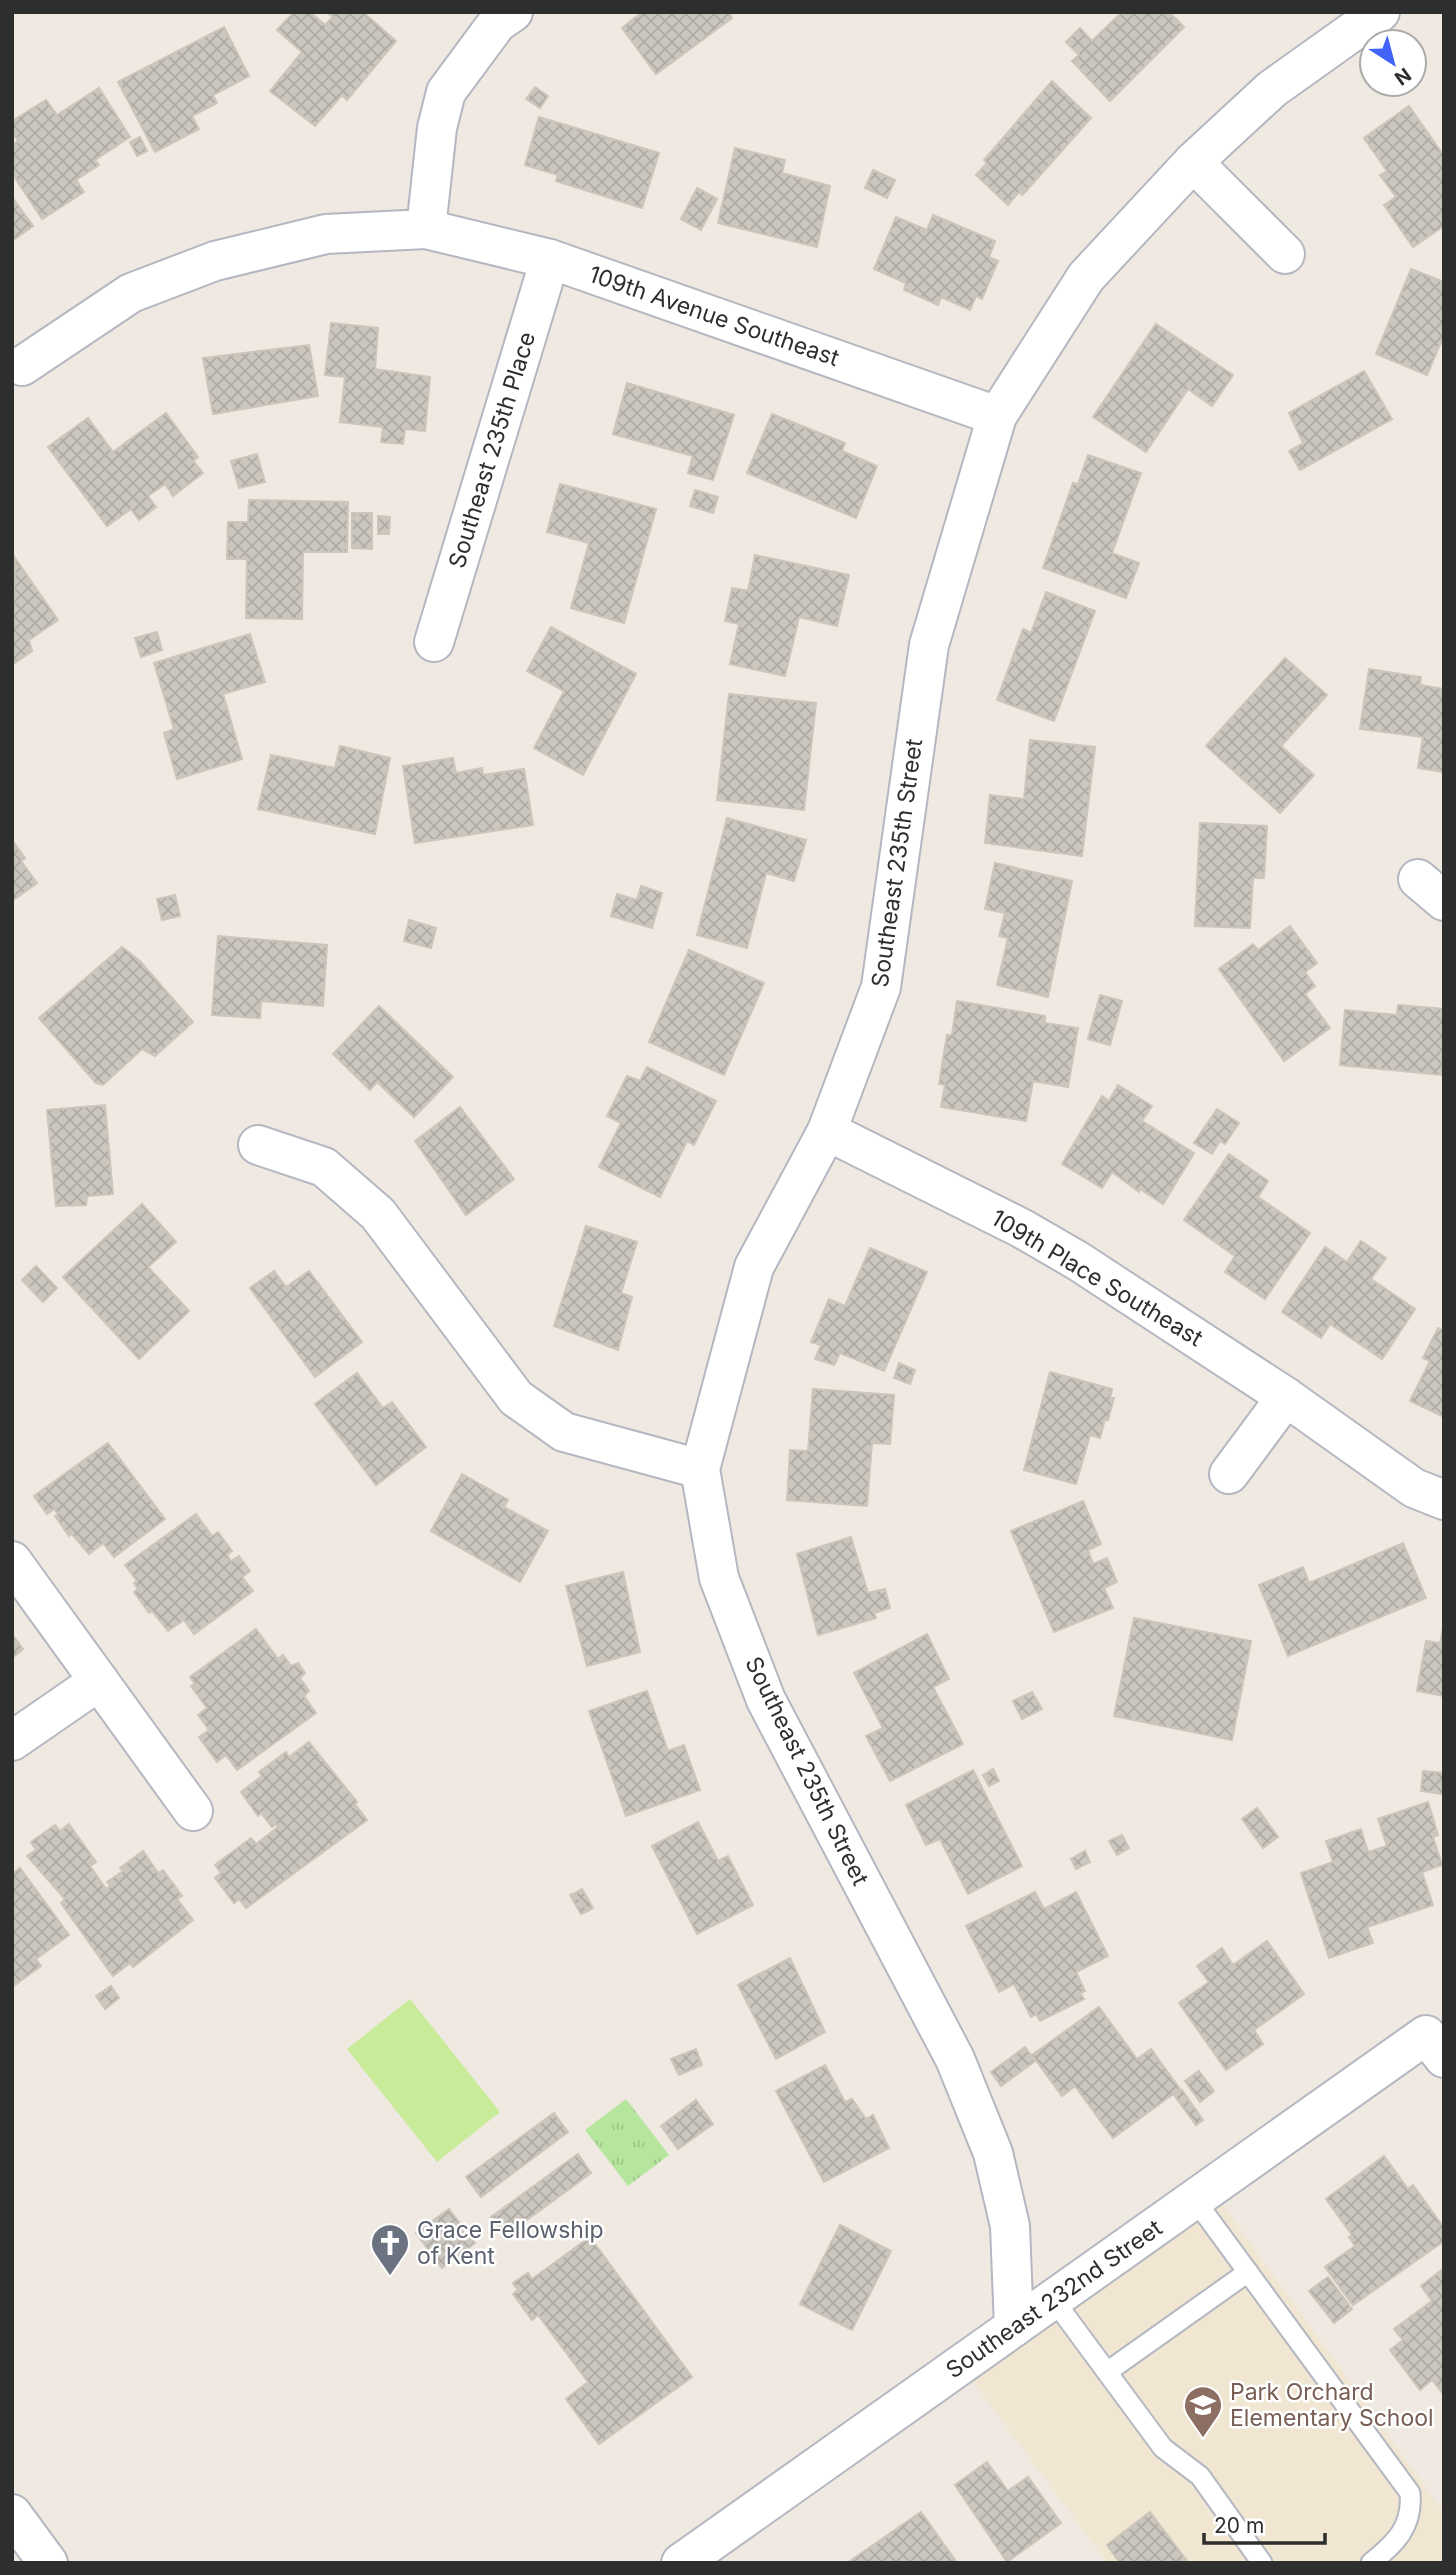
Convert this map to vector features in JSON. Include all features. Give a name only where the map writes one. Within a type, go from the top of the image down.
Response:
[{"type":"street","points":[[426,229],[437,128],[446,92],[497,23],[513,12]]},
{"type":"street","name":"Southeast 235th Street","points":[[1014,2327],[1010,2226],[993,2153],[955,2059],[766,1700],[719,1578],[700,1469],[754,1267],[827,1131],[881,987],[929,645],[997,416],[1086,277],[1193,162],[1272,89],[1380,12]]},
{"type":"street","points":[[1193,162],[1285,254]]},
{"type":"street","name":"109th Avenue Southeast","points":[[22,366],[131,293],[215,261],[327,234],[426,229],[550,259],[997,416]]},
{"type":"street","name":"Southeast 235th Place","points":[[434,642],[550,259]]},
{"type":"street","name":"109th Place Southeast","points":[[827,1131],[1032,1234],[1286,1397],[1414,1488],[1444,1500]]},
{"type":"street","points":[[258,1145],[324,1167],[378,1214],[516,1398],[564,1432],[700,1469]]},
{"type":"street","points":[[1229,1475],[1286,1397]]},
{"type":"street","points":[[12,1561],[192,1811]]},
{"type":"street","points":[[12,1741],[99,1681]]},
{"type":"street","name":"Southeast 232nd Street","points":[[681,2563],[1195,2200],[1435,2046]]},
{"type":"street","points":[[12,2514],[48,2563]]},
{"type":"lane","points":[[1195,2200],[1410,2493],[1411,2510],[1404,2533],[1371,2563]]},
{"type":"lane","points":[[1107,2372],[1248,2272]]},
{"type":"lane","points":[[1053,2299],[1163,2448],[1200,2476],[1262,2563]]},
{"type":"shaded area","name":"Park Orchard Elementary School","points":[[1210,2187],[1444,2513],[1444,2563],[1108,2563],[961,2366]]},
{"type":"green space","points":[[410,1999],[500,2112],[437,2162],[347,2049]]},
{"type":"green space","points":[[626,2099],[669,2155],[628,2186],[585,2130]]},
{"type":"building","points":[[294,12],[310,12],[325,25],[333,17],[326,12],[363,12],[396,41],[347,100],[342,95],[315,126],[270,91],[302,52],[277,30]]},
{"type":"building","points":[[642,12],[728,12],[732,18],[656,74],[622,28]]},
{"type":"building","points":[[1122,12],[1169,12],[1184,27],[1110,101],[1072,61],[1079,55],[1066,42],[1080,28],[1092,41]]},
{"type":"building","points":[[224,27],[249,76],[213,95],[217,103],[192,116],[199,129],[155,152],[118,82]]},
{"type":"building","points":[[1052,81],[1091,118],[1026,191],[1022,195],[1019,192],[1008,205],[976,175],[987,163],[984,160]]},
{"type":"building","points":[[535,87],[548,96],[540,108],[526,99]]},
{"type":"building","points":[[99,88],[130,137],[95,160],[99,165],[76,180],[84,192],[42,219],[12,173],[12,145],[18,141],[12,131],[12,121],[46,100],[57,115]]},
{"type":"building","points":[[1409,106],[1444,156],[1444,226],[1413,247],[1384,205],[1396,197],[1380,175],[1387,171],[1364,138]]},
{"type":"building","points":[[539,117],[659,153],[642,208],[556,181],[558,175],[525,165]]},
{"type":"building","points":[[140,137],[147,151],[137,156],[130,142]]},
{"type":"building","points":[[735,148],[785,160],[782,173],[830,186],[817,247],[718,223]]},
{"type":"building","points":[[873,170],[895,180],[887,198],[865,188]]},
{"type":"building","points":[[697,188],[717,199],[701,230],[681,219]]},
{"type":"building","points":[[12,197],[33,226],[12,241]]},
{"type":"building","points":[[933,215],[995,241],[989,257],[998,261],[982,299],[976,296],[970,310],[941,297],[938,305],[904,290],[906,283],[874,269],[896,217],[927,230]]},
{"type":"building","points":[[1411,269],[1444,282],[1444,335],[1427,375],[1376,354]]},
{"type":"building","points":[[331,323],[378,328],[375,369],[430,377],[425,431],[405,429],[403,444],[381,442],[383,427],[340,422],[345,377],[325,375]]},
{"type":"building","points":[[1156,324],[1233,375],[1212,406],[1188,389],[1146,452],[1093,417]]},
{"type":"building","points":[[309,345],[318,396],[213,414],[203,358]]},
{"type":"building","points":[[1364,371],[1392,419],[1300,470],[1289,451],[1303,443],[1289,413]]},
{"type":"building","points":[[627,383],[734,415],[713,480],[688,473],[693,456],[613,434]]},
{"type":"building","points":[[166,413],[198,457],[193,461],[203,473],[173,496],[165,484],[148,496],[156,507],[139,520],[131,509],[107,526],[48,447],[88,418],[113,452]]},
{"type":"building","points":[[772,414],[845,443],[842,451],[877,466],[856,518],[747,473]]},
{"type":"building","points":[[257,454],[265,482],[239,488],[231,461]]},
{"type":"building","points":[[1088,455],[1141,473],[1112,553],[1139,563],[1126,598],[1043,568],[1073,483],[1078,484]]},
{"type":"building","points":[[560,484],[656,509],[624,623],[571,608],[589,543],[547,532]]},
{"type":"building","points":[[695,490],[718,497],[713,513],[690,506]]},
{"type":"building","points":[[249,500],[348,502],[347,552],[303,552],[302,619],[246,618],[247,559],[227,559],[228,522],[248,522]]},
{"type":"building","points":[[352,513],[372,513],[372,549],[352,548]]},
{"type":"building","points":[[378,516],[390,517],[389,534],[378,534]]},
{"type":"building","points":[[755,555],[849,575],[837,626],[799,617],[785,676],[730,664],[739,624],[725,621],[732,588],[748,591]]},
{"type":"building","points":[[15,558],[58,620],[29,640],[32,651],[12,665]]},
{"type":"building","points":[[1046,592],[1095,611],[1054,721],[997,700],[1023,629],[1031,633]]},
{"type":"building","points":[[551,627],[636,674],[583,775],[534,748],[564,691],[527,671]]},
{"type":"building","points":[[157,632],[162,650],[141,657],[135,638]]},
{"type":"building","points":[[250,634],[265,682],[223,694],[242,759],[177,779],[164,733],[174,729],[154,663]]},
{"type":"building","points":[[1285,658],[1327,695],[1281,746],[1314,775],[1280,813],[1206,746]]},
{"type":"building","points":[[1369,669],[1421,677],[1420,685],[1444,689],[1444,772],[1418,768],[1423,737],[1360,729]]},
{"type":"building","points":[[729,694],[816,703],[804,810],[717,800]]},
{"type":"building","points":[[1030,740],[1095,747],[1082,856],[985,843],[990,795],[1024,799]]},
{"type":"building","points":[[340,746],[390,758],[375,834],[258,809],[271,755],[335,768]]},
{"type":"building","points":[[453,758],[456,773],[482,768],[483,775],[524,769],[533,825],[415,843],[403,766]]},
{"type":"building","points":[[727,818],[806,840],[794,881],[766,873],[747,948],[697,935]]},
{"type":"building","points":[[1200,823],[1267,826],[1264,878],[1253,878],[1250,928],[1195,926]]},
{"type":"building","points":[[12,840],[25,858],[21,861],[37,883],[12,901]]},
{"type":"building","points":[[995,863],[1072,881],[1048,997],[997,985],[1008,938],[999,936],[1005,913],[985,909]]},
{"type":"building","points":[[641,886],[662,893],[652,928],[611,916],[617,894],[637,900]]},
{"type":"building","points":[[175,895],[180,916],[162,920],[157,899]]},
{"type":"building","points":[[409,920],[436,928],[431,948],[404,941]]},
{"type":"building","points":[[1290,926],[1317,963],[1305,972],[1315,986],[1305,994],[1330,1028],[1284,1061],[1219,969],[1253,944],[1258,950]]},
{"type":"building","points":[[218,936],[327,945],[323,1006],[261,1001],[260,1018],[212,1015]]},
{"type":"building","points":[[122,947],[140,961],[193,1022],[155,1056],[142,1049],[103,1085],[96,1083],[39,1018]]},
{"type":"building","points":[[689,950],[764,983],[724,1075],[649,1042]]},
{"type":"building","points":[[1100,995],[1122,1001],[1110,1045],[1088,1039]]},
{"type":"building","points":[[957,1001],[1045,1016],[1045,1023],[1078,1028],[1068,1087],[1033,1081],[1026,1121],[941,1107],[945,1085],[939,1084],[947,1035],[952,1035]]},
{"type":"building","points":[[1398,1005],[1444,1009],[1442,1075],[1340,1065],[1345,1010],[1397,1015]]},
{"type":"building","points":[[379,1006],[453,1077],[414,1117],[377,1082],[370,1090],[333,1054]]},
{"type":"building","points":[[647,1067],[716,1101],[694,1145],[687,1141],[660,1197],[599,1167],[621,1123],[607,1116],[627,1076],[640,1081]]},
{"type":"building","points":[[1118,1085],[1152,1106],[1142,1121],[1194,1153],[1163,1204],[1140,1189],[1139,1192],[1112,1172],[1102,1188],[1062,1164],[1102,1096],[1109,1101]]},
{"type":"building","points":[[105,1105],[113,1194],[87,1196],[86,1205],[56,1206],[47,1110]]},
{"type":"building","points":[[460,1107],[514,1179],[466,1215],[415,1141]]},
{"type":"building","points":[[1217,1109],[1239,1123],[1225,1144],[1220,1141],[1212,1154],[1194,1143]]},
{"type":"building","points":[[1229,1154],[1268,1181],[1258,1197],[1310,1233],[1265,1299],[1225,1272],[1235,1256],[1184,1220]]},
{"type":"building","points":[[142,1204],[176,1242],[148,1267],[189,1311],[139,1359],[63,1277]]},
{"type":"building","points":[[586,1226],[637,1242],[621,1293],[632,1297],[618,1350],[554,1326]]},
{"type":"building","points":[[1361,1241],[1386,1258],[1371,1279],[1415,1309],[1382,1359],[1330,1324],[1321,1338],[1282,1312],[1325,1247],[1347,1262]]},
{"type":"building","points":[[870,1248],[927,1272],[884,1371],[840,1353],[834,1365],[815,1359],[821,1345],[811,1342],[829,1299],[845,1306]]},
{"type":"building","points":[[36,1266],[57,1288],[43,1302],[22,1280]]},
{"type":"building","points":[[274,1271],[286,1287],[309,1271],[362,1342],[315,1377],[250,1288]]},
{"type":"building","points":[[1438,1328],[1444,1331],[1444,1417],[1410,1401],[1430,1361],[1423,1358]]},
{"type":"building","points":[[899,1363],[915,1370],[910,1384],[894,1378]]},
{"type":"building","points":[[1050,1372],[1112,1389],[1110,1398],[1114,1398],[1108,1420],[1105,1419],[1100,1438],[1090,1435],[1076,1484],[1024,1470]]},
{"type":"building","points":[[357,1373],[383,1408],[392,1402],[426,1447],[376,1485],[315,1404]]},
{"type":"building","points":[[813,1389],[894,1395],[890,1444],[872,1443],[867,1506],[787,1500],[790,1450],[808,1451]]},
{"type":"building","points":[[108,1443],[165,1519],[114,1557],[103,1543],[89,1554],[72,1534],[69,1536],[55,1516],[58,1514],[54,1509],[47,1514],[34,1496]]},
{"type":"building","points":[[462,1474],[508,1500],[504,1507],[548,1531],[520,1582],[431,1531]]},
{"type":"building","points":[[1083,1501],[1101,1544],[1088,1550],[1093,1564],[1107,1558],[1117,1582],[1104,1588],[1113,1608],[1054,1632],[1011,1531]]},
{"type":"building","points":[[196,1514],[212,1536],[218,1532],[232,1551],[227,1555],[231,1561],[239,1556],[250,1571],[242,1577],[253,1591],[194,1634],[184,1620],[168,1631],[152,1611],[149,1613],[134,1592],[138,1589],[134,1583],[137,1581],[125,1565]]},
{"type":"building","points":[[851,1537],[868,1593],[885,1589],[890,1608],[874,1613],[876,1618],[818,1635],[797,1554]]},
{"type":"building","points":[[1403,1543],[1426,1598],[1288,1656],[1259,1585],[1303,1567],[1309,1583]]},
{"type":"building","points":[[623,1572],[640,1652],[587,1666],[566,1586]]},
{"type":"building","points":[[1134,1618],[1251,1641],[1232,1740],[1114,1716]]},
{"type":"building","points":[[1444,1622],[1444,1696],[1417,1691],[1426,1641],[1440,1643]]},
{"type":"building","points":[[256,1629],[278,1659],[283,1655],[291,1666],[298,1663],[305,1673],[300,1678],[309,1691],[304,1696],[316,1713],[237,1770],[226,1755],[217,1762],[199,1737],[209,1730],[198,1715],[207,1708],[191,1686],[195,1684],[190,1677]]},
{"type":"building","points":[[12,1634],[23,1649],[12,1658]]},
{"type":"building","points":[[927,1634],[949,1679],[933,1687],[963,1744],[890,1781],[866,1736],[883,1728],[854,1673]]},
{"type":"building","points":[[647,1691],[668,1751],[684,1745],[700,1790],[626,1816],[589,1711]]},
{"type":"building","points":[[1032,1692],[1042,1709],[1022,1719],[1013,1701]]},
{"type":"building","points":[[309,1742],[357,1802],[355,1804],[367,1820],[246,1908],[239,1899],[234,1903],[215,1878],[221,1873],[215,1865],[251,1838],[256,1844],[278,1827],[276,1824],[272,1827],[261,1813],[258,1816],[241,1792],[262,1776],[259,1772],[286,1752],[289,1757]]},
{"type":"building","points":[[993,1769],[999,1781],[989,1786],[983,1775]]},
{"type":"building","points":[[973,1770],[1022,1866],[968,1894],[940,1839],[926,1845],[906,1805]]},
{"type":"building","points":[[1423,1771],[1444,1773],[1444,1794],[1421,1791]]},
{"type":"building","points":[[1428,1802],[1438,1835],[1433,1837],[1442,1865],[1422,1872],[1433,1905],[1367,1927],[1373,1943],[1329,1958],[1301,1873],[1333,1862],[1326,1841],[1361,1829],[1368,1852],[1387,1846],[1378,1819]]},
{"type":"building","points":[[1257,1808],[1278,1837],[1263,1848],[1242,1819]]},
{"type":"building","points":[[698,1822],[718,1861],[728,1856],[753,1905],[697,1934],[652,1846]]},
{"type":"building","points":[[69,1824],[96,1862],[90,1866],[106,1889],[110,1886],[107,1882],[123,1871],[120,1868],[143,1851],[158,1873],[163,1870],[182,1896],[177,1899],[193,1920],[133,1967],[130,1963],[113,1976],[61,1903],[65,1899],[27,1856],[36,1850],[31,1842],[55,1825],[60,1831]]},
{"type":"building","points":[[1122,1835],[1129,1848],[1117,1855],[1109,1841]]},
{"type":"building","points":[[1085,1851],[1090,1862],[1076,1869],[1071,1859]]},
{"type":"building","points":[[20,1868],[69,1935],[36,1959],[41,1966],[12,1987],[12,1874]]},
{"type":"building","points":[[582,1889],[593,1908],[588,1911],[575,1893]]},
{"type":"building","points":[[1035,1892],[1044,1909],[1076,1892],[1108,1956],[1076,1972],[1085,1991],[1080,1993],[1084,1999],[1040,2021],[1036,2014],[1031,2017],[1014,1984],[999,1992],[966,1926]]},
{"type":"building","points":[[575,1893],[588,1911],[581,1914],[570,1895]]},
{"type":"building","points":[[1267,1941],[1304,1994],[1254,2030],[1263,2044],[1226,2070],[1179,2003],[1209,1982],[1197,1966],[1222,1948],[1233,1965]]},
{"type":"building","points":[[790,1958],[825,2032],[776,2059],[738,1985]]},
{"type":"building","points":[[111,1986],[119,1998],[105,2009],[96,1996]]},
{"type":"building","points":[[1099,2007],[1137,2059],[1151,2049],[1180,2089],[1113,2138],[1075,2086],[1062,2096],[1032,2055]]},
{"type":"building","points":[[1025,2047],[1035,2061],[1001,2086],[991,2072]]},
{"type":"building","points":[[696,2049],[702,2065],[679,2075],[671,2059]]},
{"type":"building","points":[[825,2065],[845,2102],[852,2099],[866,2119],[873,2115],[889,2148],[824,2182],[776,2091]]},
{"type":"building","points":[[1199,2071],[1214,2091],[1200,2102],[1185,2081]]},
{"type":"building","points":[[1182,2090],[1203,2120],[1196,2125],[1174,2095]]},
{"type":"building","points":[[696,2100],[713,2124],[678,2149],[661,2126]]},
{"type":"building","points":[[554,2113],[568,2132],[481,2197],[466,2177]]},
{"type":"building","points":[[578,2154],[591,2173],[505,2236],[491,2217]]},
{"type":"building","points":[[1384,2156],[1408,2189],[1413,2185],[1444,2228],[1444,2241],[1353,2305],[1325,2267],[1355,2246],[1349,2237],[1352,2235],[1326,2199]]},
{"type":"building","points":[[449,2209],[475,2243],[442,2268],[416,2233]]},
{"type":"building","points":[[840,2225],[891,2251],[852,2330],[800,2304]]},
{"type":"building","points":[[590,2237],[692,2377],[599,2444],[566,2399],[588,2382],[538,2315],[532,2320],[513,2294],[518,2290],[513,2283],[528,2273],[532,2279]]},
{"type":"building","points":[[1444,2268],[1444,2395],[1432,2380],[1420,2390],[1390,2350],[1403,2340],[1394,2329],[1432,2301],[1421,2286]]},
{"type":"building","points":[[1328,2277],[1352,2309],[1334,2323],[1309,2291]]},
{"type":"building","points":[[987,2462],[1008,2491],[1028,2477],[1061,2523],[1007,2562],[955,2485]]},
{"type":"building","points":[[921,2512],[955,2560],[952,2563],[847,2563]]},
{"type":"building","points":[[1150,2512],[1187,2561],[1185,2563],[1120,2563],[1107,2545]]},
{"type":"place","name":"Grace Fellowship of Kent","points":[[390,2277]]},
{"type":"place","name":"Park Orchard Elementary School","points":[[1203,2439]]}]
